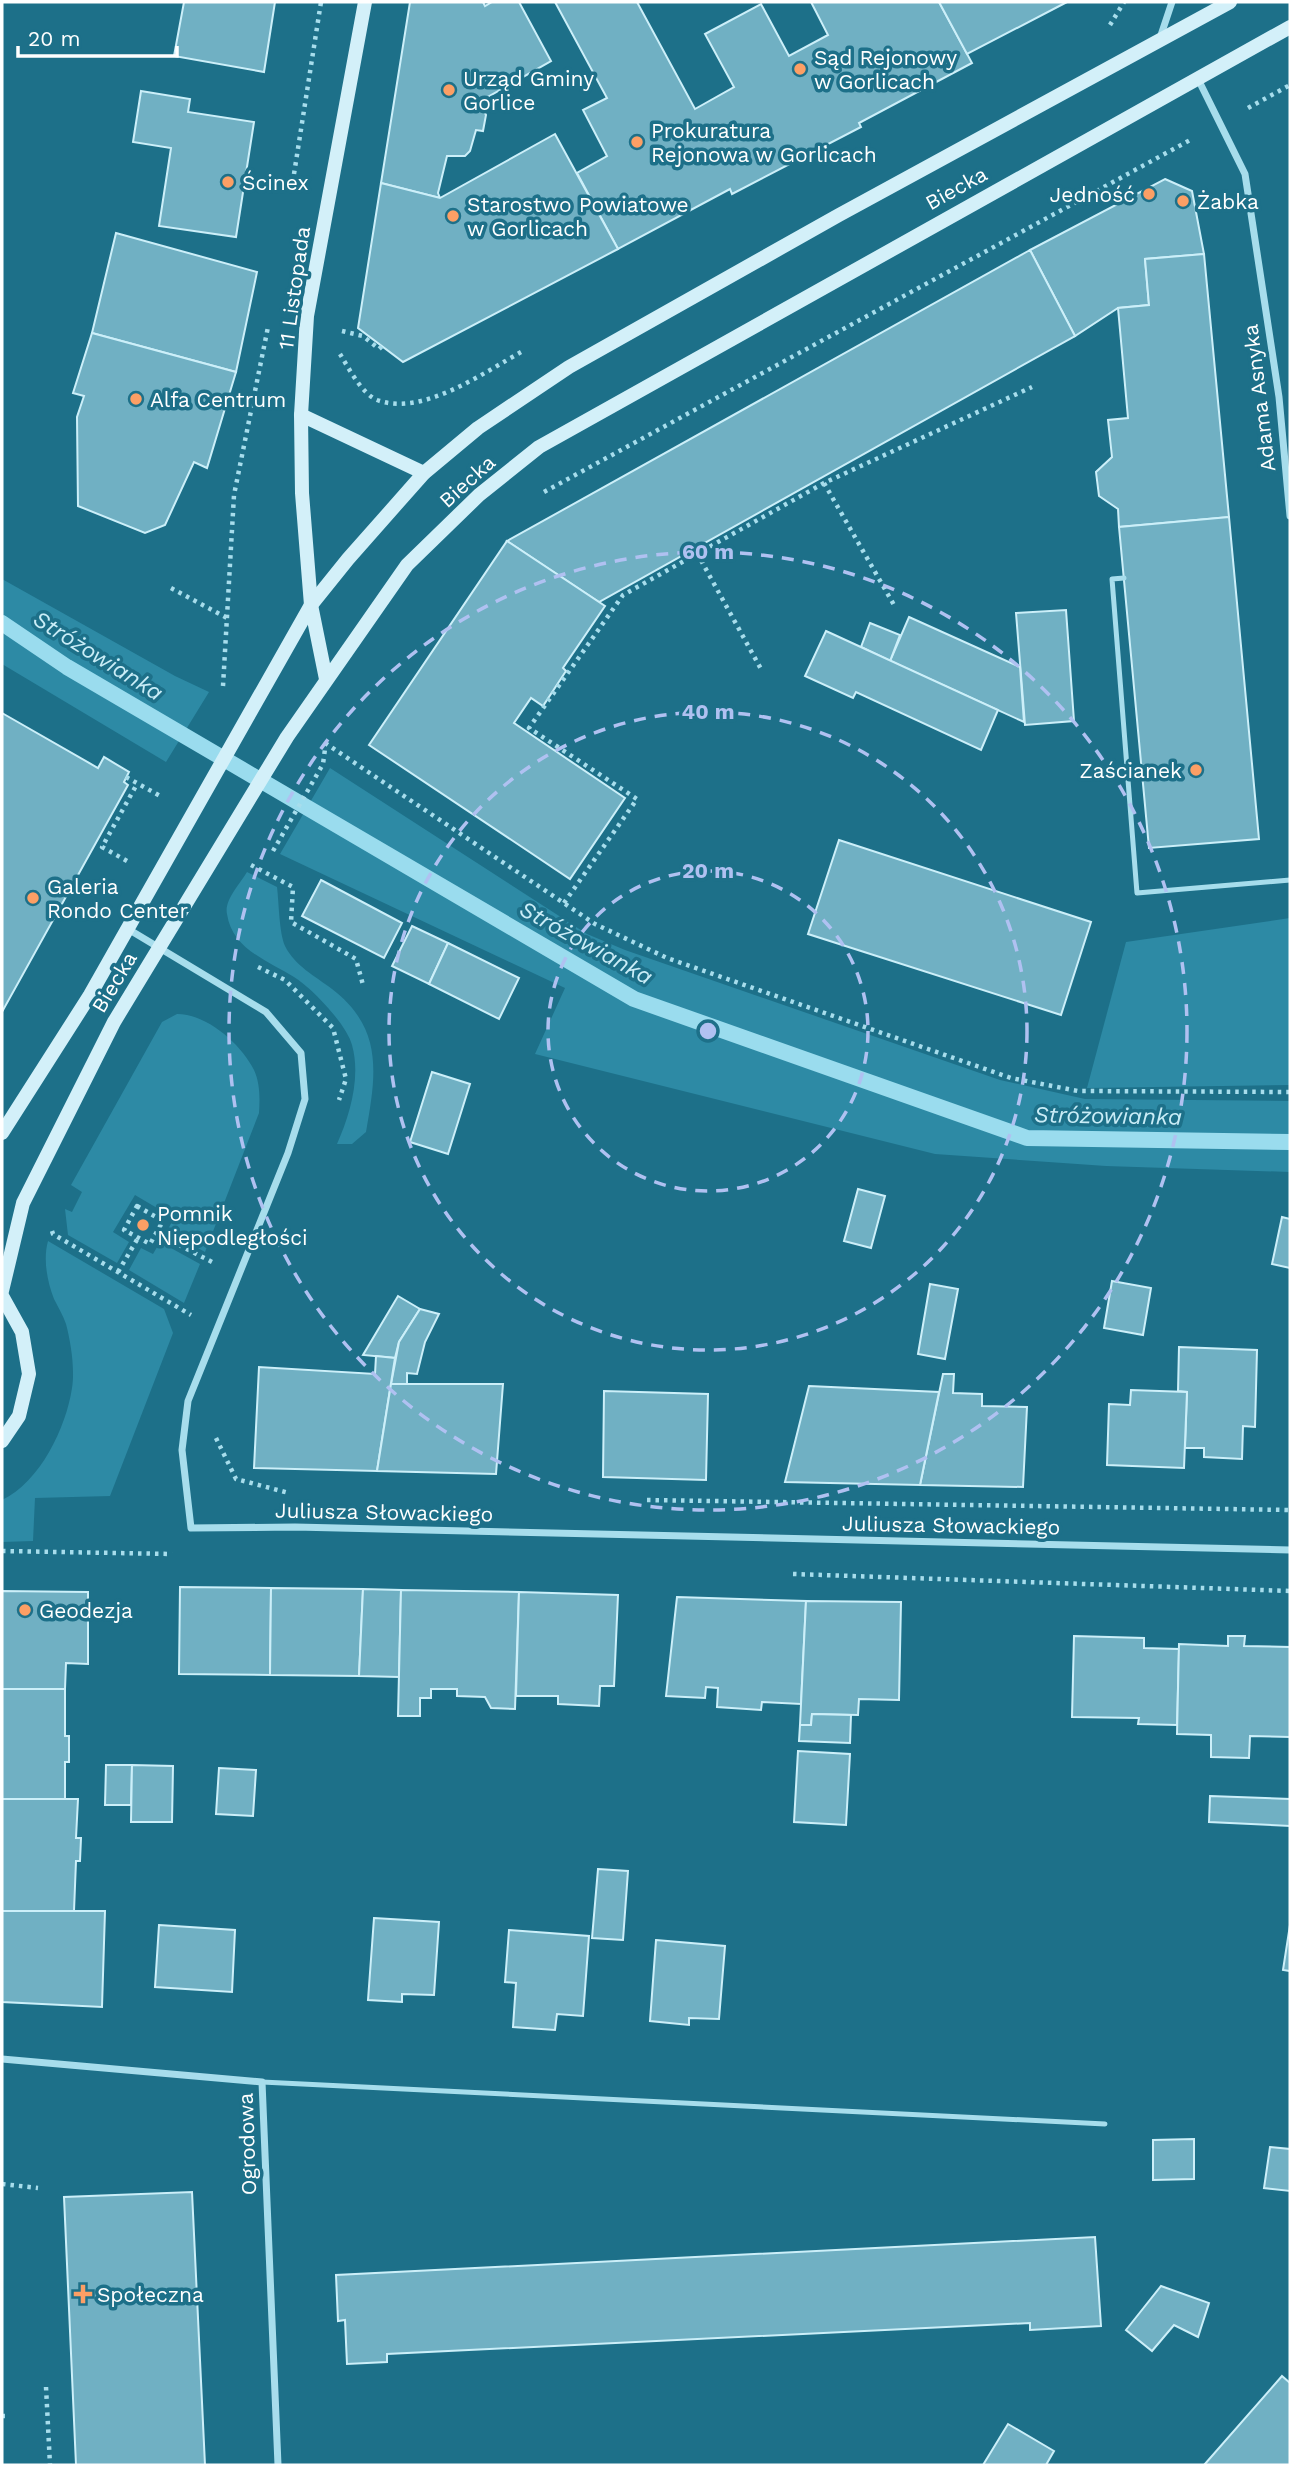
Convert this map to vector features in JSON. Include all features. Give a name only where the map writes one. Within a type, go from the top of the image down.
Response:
[{"type":"street","name":"11 Listopada","points":[[326,679],[311,605],[302,493],[301,415],[307,316],[365,2]]},
{"type":"street","points":[[1159,40],[1172,2]]},
{"type":"street","name":"Biecka","points":[[2,1133],[90,995],[311,605],[424,473],[478,428],[569,367],[839,215],[1230,2]]},
{"type":"street","name":"Biecka","points":[[2,1294],[23,1203],[114,1022],[286,737],[408,565],[480,495],[539,447],[1290,27]]},
{"type":"street","name":"Adama Asnyka","points":[[1198,78],[1245,174],[1279,397],[1290,516]]},
{"type":"street","points":[[301,415],[424,473]]},
{"type":"street","name":"Juliusza Słowackiego","points":[[128,928],[266,1012],[301,1053],[305,1100],[288,1153],[188,1401],[182,1450],[191,1528],[295,1527],[1290,1550]]},
{"type":"street","points":[[2,1294],[22,1332],[29,1374],[19,1416],[2,1441]]},
{"type":"street","name":"Ogrodowa","points":[[2,2059],[262,2081],[278,2465]]},
{"type":"lane","points":[[1124,578],[1112,579],[1137,893],[1290,880]]},
{"type":"lane","points":[[262,2081],[1105,2124]]},
{"type":"path","points":[[293,180],[321,2]]},
{"type":"path","points":[[534,497],[1290,85]]},
{"type":"path","points":[[344,320],[340,353],[356,380],[376,400],[412,405],[448,391]]},
{"type":"path","points":[[223,697],[234,495],[268,326]]},
{"type":"path","points":[[342,331],[363,336],[379,349],[382,346]]},
{"type":"path","points":[[564,902],[637,799],[529,728],[623,595],[824,483],[1032,387]]},
{"type":"path","points":[[824,483],[894,605]]},
{"type":"path","points":[[696,553],[761,669]]},
{"type":"path","points":[[171,588],[227,618]]},
{"type":"path","points":[[325,743],[595,924],[667,957],[1011,1078],[1078,1091],[1290,1092]]},
{"type":"path","points":[[273,851],[323,764]]},
{"type":"path","points":[[127,777],[165,799]]},
{"type":"path","points":[[130,863],[102,847],[137,784]]},
{"type":"path","points":[[248,863],[293,887],[290,922],[356,959],[363,985]]},
{"type":"path","points":[[137,1206],[163,1221],[150,1244],[138,1238],[124,1230],[137,1206]]},
{"type":"path","points":[[50,1224],[53,1234],[191,1315]]},
{"type":"path","points":[[156,1233],[213,1263]]},
{"type":"path","points":[[118,1272],[138,1238]]},
{"type":"path","points":[[212,1429],[236,1479],[295,1494]]},
{"type":"path","points":[[640,1500],[1290,1510]]},
{"type":"path","points":[[2,1551],[173,1554]]},
{"type":"path","points":[[2,2184],[38,2188]]},
{"type":"path","points":[[46,2387],[50,2465]]},
{"type":"shaded area","points":[[2,579],[175,676],[209,692],[166,762],[2,664]]},
{"type":"shaded area","points":[[330,768],[587,934],[625,950],[1000,1080],[1085,1099],[1290,1101],[1290,1172],[1106,1166],[935,1154],[535,1054],[565,988],[280,854]]},
{"type":"shaded area","points":[[247,872],[277,887],[281,933],[289,953],[349,1004],[361,1020],[368,1037],[373,1072],[370,1111],[366,1132],[352,1144],[337,1144],[346,1121],[355,1083],[354,1057],[349,1037],[310,989],[253,953],[236,936],[227,914],[228,903]]},
{"type":"shaded area","points":[[1290,918],[1290,1085],[1087,1088],[1126,942]]},
{"type":"shaded area","points":[[177,1014],[188,1015],[211,1025],[241,1050],[256,1075],[259,1113],[205,1252],[167,1231],[174,1218],[135,1195],[113,1232],[129,1242],[117,1263],[68,1235],[65,1209],[72,1212],[82,1192],[71,1185],[162,1022]]},
{"type":"shaded area","points":[[48,1241],[164,1309],[173,1333],[110,1496],[35,1498],[33,1541],[2,1542],[2,1500],[28,1481],[49,1452],[64,1420],[72,1388],[73,1364],[68,1331],[48,1277]]},
{"type":"shaded area","points":[[160,1242],[200,1264],[184,1303],[129,1270],[141,1248],[153,1254]]},
{"type":"building","points":[[184,2],[275,2],[264,72],[174,56]]},
{"type":"building","name":"Urząd Gminy Gorlice","points":[[410,2],[483,2],[485,6],[492,2],[519,2],[551,61],[479,102],[486,115],[483,131],[476,130],[470,151],[465,156],[447,156],[438,193],[440,198],[381,183]]},
{"type":"building","points":[[555,2],[637,2],[695,109],[734,87],[705,34],[761,4],[789,56],[828,35],[811,2],[939,2],[972,63],[859,123],[861,127],[732,194],[730,189],[618,249],[577,173],[607,156],[583,110],[607,98]]},
{"type":"building","points":[[939,2],[1067,2],[967,54]]},
{"type":"building","points":[[141,91],[190,99],[188,112],[254,122],[236,237],[159,226],[171,148],[133,142]]},
{"type":"building","points":[[555,134],[618,249],[403,362],[358,328],[381,183],[440,198]]},
{"type":"building","points":[[1165,179],[1192,191],[1204,254],[1145,259],[1149,305],[1118,308],[1075,336],[1030,250]]},
{"type":"building","points":[[116,233],[257,272],[236,372],[92,333]]},
{"type":"building","points":[[1030,250],[1075,336],[599,602],[507,541]]},
{"type":"building","points":[[1204,254],[1229,517],[1119,527],[1118,509],[1099,496],[1096,472],[1112,457],[1108,420],[1128,418],[1118,308],[1149,305],[1145,259]]},
{"type":"building","points":[[92,333],[236,372],[207,468],[194,462],[165,525],[145,533],[78,506],[77,417],[84,396],[73,393]]},
{"type":"building","points":[[1229,517],[1259,839],[1149,848],[1119,527]]},
{"type":"building","points":[[507,541],[605,606],[563,668],[566,671],[543,706],[531,698],[514,723],[625,798],[570,879],[369,745]]},
{"type":"building","points":[[1066,610],[1074,721],[1025,725],[1016,613]]},
{"type":"building","points":[[909,617],[1020,667],[1024,722],[890,661]]},
{"type":"building","points":[[870,623],[900,635],[890,661],[861,647]]},
{"type":"building","points":[[826,631],[998,710],[981,750],[856,692],[853,698],[805,676]]},
{"type":"building","name":"Galeria Rondo Center","points":[[2,713],[98,768],[104,757],[129,772],[124,782],[128,785],[2,1012]]},
{"type":"building","points":[[839,840],[1091,922],[1061,1015],[808,934]]},
{"type":"building","points":[[321,880],[402,923],[384,958],[302,916]]},
{"type":"building","points":[[412,926],[448,943],[429,984],[392,966]]},
{"type":"building","points":[[448,943],[519,978],[499,1019],[429,984]]},
{"type":"building","points":[[432,1072],[470,1084],[448,1154],[410,1142]]},
{"type":"building","points":[[858,1189],[885,1196],[871,1248],[844,1241]]},
{"type":"building","points":[[1282,1217],[1290,1219],[1290,1268],[1272,1264]]},
{"type":"building","points":[[1112,1281],[1151,1288],[1143,1335],[1104,1328]]},
{"type":"building","points":[[930,1284],[958,1289],[945,1359],[918,1354]]},
{"type":"building","points":[[398,1296],[420,1309],[399,1342],[395,1358],[363,1355]]},
{"type":"building","points":[[420,1309],[439,1314],[425,1342],[417,1374],[407,1373],[407,1384],[391,1384],[399,1342]]},
{"type":"building","points":[[1179,1347],[1257,1350],[1255,1427],[1243,1426],[1242,1459],[1204,1457],[1204,1448],[1185,1448],[1187,1392],[1178,1391]]},
{"type":"building","points":[[376,1356],[395,1358],[377,1471],[254,1468],[259,1367],[375,1374]]},
{"type":"building","points":[[943,1374],[954,1374],[953,1393],[982,1394],[982,1406],[1027,1407],[1023,1487],[920,1485]]},
{"type":"building","points":[[391,1384],[503,1384],[496,1474],[377,1471]]},
{"type":"building","points":[[809,1386],[939,1392],[920,1485],[785,1482]]},
{"type":"building","points":[[1131,1390],[1187,1392],[1184,1468],[1107,1465],[1109,1404],[1130,1405]]},
{"type":"building","points":[[604,1391],[708,1394],[706,1480],[603,1477]]},
{"type":"building","points":[[180,1587],[271,1588],[270,1675],[179,1674]]},
{"type":"building","points":[[271,1588],[363,1589],[359,1676],[270,1675]]},
{"type":"building","points":[[363,1589],[401,1590],[399,1677],[359,1676]]},
{"type":"building","points":[[401,1590],[519,1592],[515,1709],[491,1708],[485,1697],[457,1696],[457,1689],[431,1689],[431,1698],[420,1698],[420,1716],[398,1716]]},
{"type":"building","points":[[2,1591],[88,1592],[88,1664],[66,1663],[65,1689],[2,1689]]},
{"type":"building","points":[[519,1592],[618,1595],[614,1686],[600,1686],[599,1706],[558,1704],[558,1696],[516,1696]]},
{"type":"building","points":[[677,1597],[806,1601],[801,1704],[762,1702],[761,1710],[717,1707],[718,1688],[706,1687],[705,1698],[666,1696]]},
{"type":"building","points":[[806,1601],[901,1602],[899,1700],[859,1699],[858,1715],[812,1714],[811,1725],[800,1725]]},
{"type":"building","points":[[1074,1636],[1144,1638],[1144,1648],[1179,1649],[1177,1725],[1138,1724],[1139,1718],[1072,1717]]},
{"type":"building","points":[[1228,1636],[1245,1636],[1244,1646],[1290,1647],[1290,1737],[1250,1736],[1249,1758],[1211,1757],[1211,1735],[1177,1734],[1179,1644],[1228,1646]]},
{"type":"building","points":[[2,1689],[65,1689],[65,1736],[69,1736],[69,1762],[65,1762],[65,1799],[2,1799]]},
{"type":"building","points":[[812,1714],[851,1715],[850,1743],[799,1741],[800,1725],[811,1725]]},
{"type":"building","points":[[798,1751],[850,1754],[846,1825],[794,1822]]},
{"type":"building","points":[[106,1765],[132,1765],[131,1805],[105,1805]]},
{"type":"building","points":[[132,1765],[173,1766],[172,1822],[131,1822]]},
{"type":"building","points":[[219,1768],[256,1770],[253,1816],[216,1814]]},
{"type":"building","points":[[1210,1796],[1290,1799],[1290,1826],[1209,1822]]},
{"type":"building","points":[[2,1799],[78,1799],[76,1838],[81,1838],[80,1861],[76,1861],[74,1911],[2,1911]]},
{"type":"building","points":[[598,1869],[628,1871],[623,1940],[592,1938]]},
{"type":"building","points":[[2,1911],[105,1911],[102,2007],[2,2002]]},
{"type":"building","points":[[374,1918],[439,1922],[434,1995],[402,1994],[402,2002],[368,2000]]},
{"type":"building","points":[[159,1925],[235,1930],[232,1992],[155,1987]]},
{"type":"building","points":[[1290,1925],[1290,1971],[1283,1970]]},
{"type":"building","points":[[509,1930],[589,1936],[583,2016],[557,2014],[555,2030],[513,2027],[516,1983],[505,1982]]},
{"type":"building","points":[[656,1940],[725,1946],[719,2019],[689,2018],[689,2025],[650,2021]]},
{"type":"building","points":[[1194,2139],[1194,2179],[1153,2180],[1153,2140]]},
{"type":"building","points":[[1270,2147],[1290,2149],[1290,2191],[1264,2188]]},
{"type":"building","points":[[192,2192],[205,2465],[76,2465],[64,2197]]},
{"type":"building","points":[[1095,2237],[1101,2326],[1030,2330],[1030,2323],[387,2354],[387,2362],[347,2364],[345,2320],[338,2321],[336,2275]]},
{"type":"building","points":[[1161,2286],[1209,2303],[1198,2337],[1174,2325],[1152,2351],[1126,2330]]},
{"type":"building","points":[[1282,2376],[1290,2383],[1290,2465],[1204,2465]]},
{"type":"building","points":[[1008,2424],[1054,2451],[1046,2465],[983,2465]]},
{"type":"waterway","name":"Stróżowianka","points":[[2,623],[67,667],[634,999],[1027,1138],[1290,1142]]},
{"type":"place","name":"Sąd Rejonowy w Gorlicach","points":[[800,69]]},
{"type":"place","name":"Urząd Gminy Gorlice","points":[[449,90]]},
{"type":"place","name":"Prokuratura Rejonowa w Gorlicach","points":[[637,142]]},
{"type":"place","name":"Ścinex","points":[[228,182]]},
{"type":"place","name":"Jedność","points":[[1149,194]]},
{"type":"place","name":"Żabka","points":[[1183,201]]},
{"type":"place","name":"Starostwo Powiatowe w Gorlicach","points":[[453,216]]},
{"type":"place","name":"Alfa Centrum","points":[[136,399]]},
{"type":"place","name":"Zaścianek","points":[[1196,770]]},
{"type":"place","name":"Galeria Rondo Center","points":[[33,898]]},
{"type":"place","name":"Pomnik Niepodległości","points":[[143,1225]]},
{"type":"place","name":"Geodezja","points":[[25,1610]]},
{"type":"place","name":"Społeczna","points":[[83,2294]]}]
